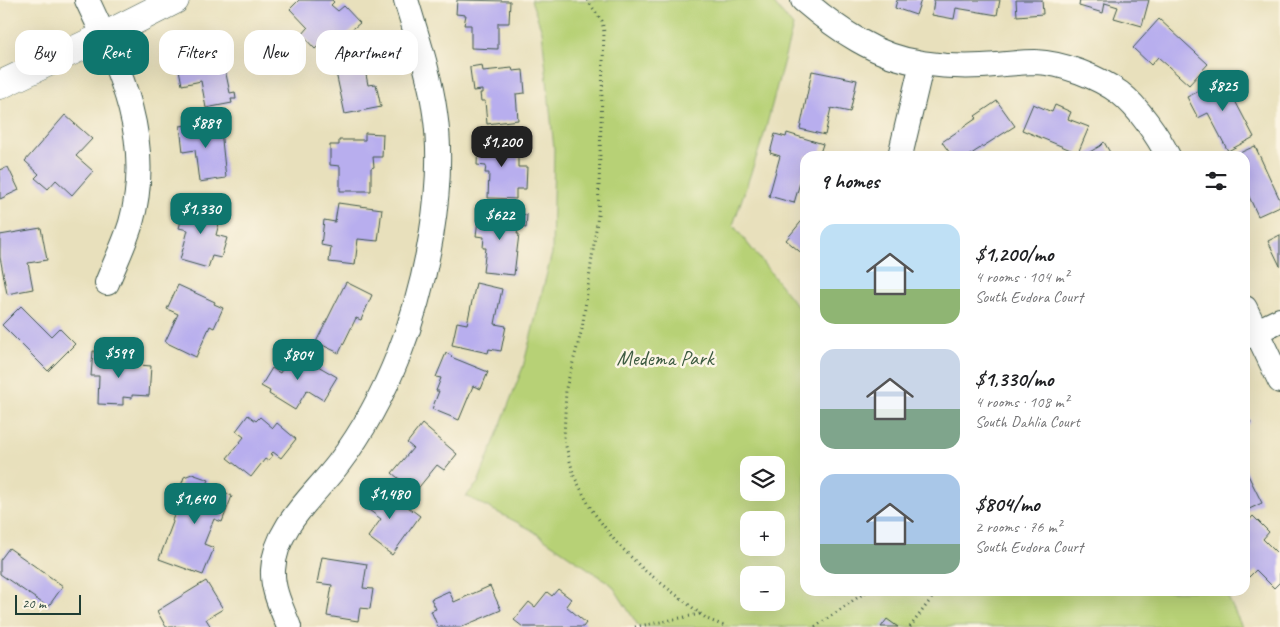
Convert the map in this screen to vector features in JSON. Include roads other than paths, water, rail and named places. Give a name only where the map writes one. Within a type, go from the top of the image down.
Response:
[{"type":"street","points":[[86,0],[101,30]]},
{"type":"street","points":[[116,30],[175,0]]},
{"type":"street","points":[[290,627],[275,590],[273,570],[277,548],[288,526],[340,462],[365,425],[399,355],[425,269],[436,196],[435,114],[419,41],[406,0]]},
{"type":"street","points":[[803,0],[844,33],[891,56],[922,63],[980,66],[1035,62],[1059,65],[1101,82],[1120,94],[1136,109],[1166,151]]},
{"type":"street","points":[[0,85],[83,46]]},
{"type":"street","points":[[901,151],[922,63]]},
{"type":"street","points":[[107,283],[131,222],[138,184],[137,132],[128,96],[120,75]]},
{"type":"street","points":[[1280,320],[1251,334],[1280,380]]},
{"type":"park label","name":"Medema Park","points":[[665,358]]}]
